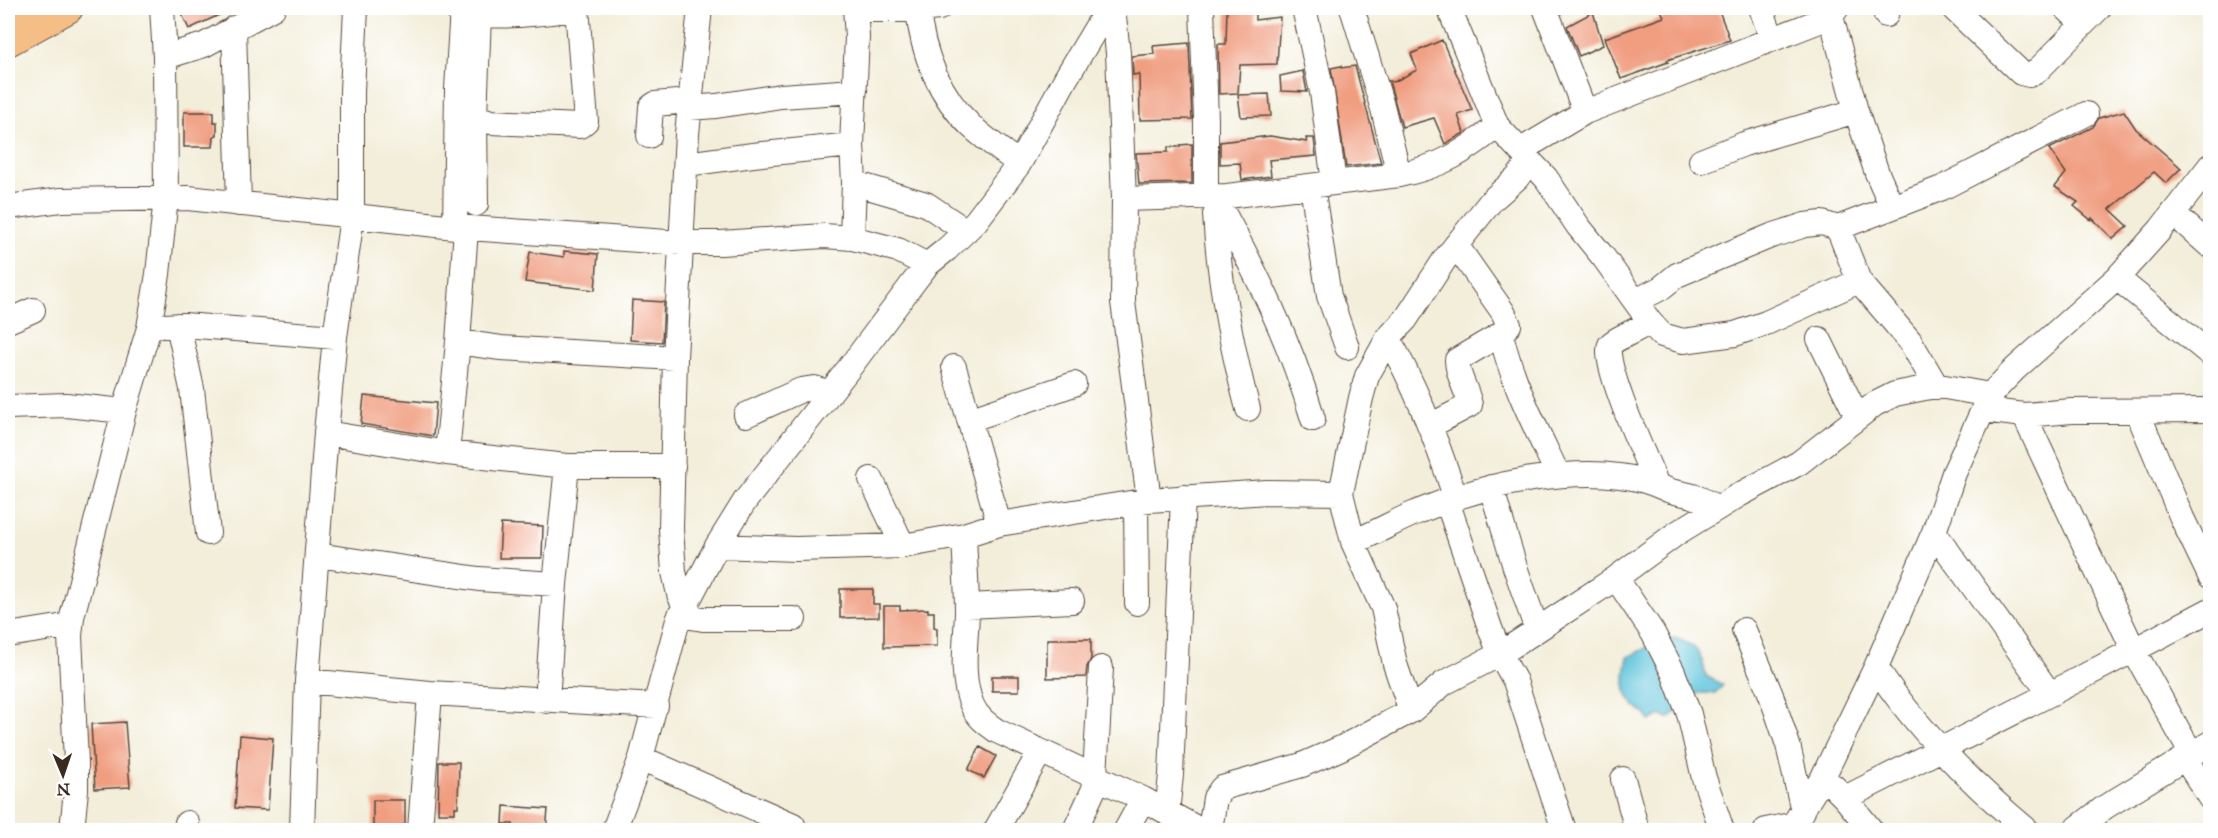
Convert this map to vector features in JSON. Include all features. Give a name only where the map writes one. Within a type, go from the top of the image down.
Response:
[{"type":"main road","points":[[8,13],[18,8]]},
{"type":"main road","points":[[8,41],[68,8]]},
{"type":"street","points":[[72,831],[76,762],[71,625],[124,411],[149,328],[158,274],[166,198],[165,57],[162,8]]},
{"type":"street","points":[[165,57],[204,45],[273,8]]},
{"type":"street","points":[[302,831],[307,681],[326,433],[335,337],[352,217],[352,91],[356,8]]},
{"type":"street","points":[[473,10],[514,17],[578,8],[586,121],[580,126],[491,122],[475,117]]},
{"type":"street","points":[[682,610],[674,572],[671,528],[675,358],[689,104],[700,8]]},
{"type":"street","points":[[614,831],[641,758],[682,610],[717,546],[745,501],[927,265],[966,231],[986,209],[1019,164],[1108,8]]},
{"type":"street","points":[[1113,8],[1118,53],[1124,199],[1123,302],[1142,501],[1137,603]]},
{"type":"street","points":[[1202,8],[1213,199],[1222,292],[1248,409]]},
{"type":"street","points":[[1304,8],[1322,92],[1323,184],[1329,296],[1347,347]]},
{"type":"street","points":[[1352,8],[1400,175]]},
{"type":"street","points":[[1449,8],[1497,126],[1546,178],[1578,226],[1662,335],[1683,341],[1735,334],[1766,323],[1859,281]]},
{"type":"street","points":[[1545,8],[1585,112]]},
{"type":"street","points":[[1761,8],[1772,39]]},
{"type":"street","points":[[1953,8],[2021,73],[2029,75],[2036,72],[2091,16],[2066,8]]},
{"type":"street","points":[[852,238],[856,9],[928,9],[920,32],[941,89],[971,126],[1019,164]]},
{"type":"street","points":[[473,10],[476,204]]},
{"type":"street","points":[[447,453],[459,342],[461,228],[457,89],[473,10]]},
{"type":"street","points":[[1411,711],[1395,664],[1383,608],[1353,542],[1341,493],[1367,376],[1388,338],[1406,320],[1456,245],[1492,200],[1517,178],[1525,156],[1585,112],[1772,39],[1834,12],[1856,111],[1877,173],[1892,207]]},
{"type":"street","points":[[234,28],[239,204]]},
{"type":"street","points":[[649,136],[651,107],[656,104],[716,106],[781,96],[855,91]]},
{"type":"street","points":[[1701,161],[1744,144],[1856,111]]},
{"type":"street","points":[[1636,301],[1661,288],[1677,275],[1771,236],[1805,225],[1822,223],[1838,228],[1953,183],[2086,114]]},
{"type":"street","points":[[1124,199],[1213,199],[1400,175],[1423,170],[1450,160],[1497,126]]},
{"type":"street","points":[[686,164],[852,145]]},
{"type":"street","points":[[1766,831],[1796,822],[1823,777],[1876,667],[1934,532],[1954,473],[1987,402],[2015,369],[2117,278],[2211,166]]},
{"type":"street","points":[[854,183],[926,204],[966,231]]},
{"type":"street","points":[[8,207],[61,200],[188,198],[461,228],[681,243],[824,237],[852,238],[892,247],[927,265]]},
{"type":"street","points":[[1213,199],[1282,328],[1303,383],[1313,419]]},
{"type":"street","points":[[2173,213],[2211,246]]},
{"type":"street","points":[[1838,228],[1859,281],[1910,341],[1937,387]]},
{"type":"street","points":[[1430,426],[1470,405],[1468,393],[1457,371],[1457,360],[1501,334],[1509,325],[1503,312],[1456,245]]},
{"type":"street","points":[[2117,278],[2211,354]]},
{"type":"street","points":[[8,321],[33,310]]},
{"type":"street","points":[[1650,322],[1614,341],[1609,351],[1612,372],[1629,421],[1657,485]]},
{"type":"street","points":[[149,328],[178,326],[335,337]]},
{"type":"street","points":[[178,326],[192,389],[208,533]]},
{"type":"street","points":[[1501,334],[1504,349],[1529,412],[1558,475]]},
{"type":"street","points":[[1388,338],[1401,361],[1430,426],[1500,654],[1515,681],[1564,831]]},
{"type":"street","points":[[1819,339],[1857,416]]},
{"type":"street","points":[[459,342],[501,348],[675,358]]},
{"type":"street","points":[[954,367],[999,524]]},
{"type":"street","points":[[969,420],[1074,384]]},
{"type":"street","points":[[1210,831],[1215,798],[1222,788],[1302,765],[1341,748],[1411,711],[1456,675],[1500,654],[1616,578],[1677,533],[1799,463],[1857,416],[1895,394],[1937,387],[2024,415],[2072,411],[2211,410]]},
{"type":"street","points":[[746,415],[801,390],[814,388],[830,393]]},
{"type":"street","points":[[8,407],[66,405],[124,411]]},
{"type":"street","points":[[2137,411],[2182,518],[2211,576]]},
{"type":"street","points":[[2024,415],[2134,651],[2196,753],[2211,798]]},
{"type":"street","points":[[326,433],[447,453],[567,466],[672,466]]},
{"type":"street","points":[[547,701],[555,584],[567,466]]},
{"type":"street","points":[[1353,542],[1419,511],[1491,487],[1525,479],[1558,475],[1622,477],[1645,481],[1695,497],[1718,508]]},
{"type":"street","points":[[871,479],[903,546]]},
{"type":"street","points":[[1491,487],[1537,630]]},
{"type":"street","points":[[717,546],[796,549],[903,546],[964,535],[999,524],[1142,501],[1267,492],[1341,493]]},
{"type":"street","points":[[1167,813],[1171,775],[1183,497]]},
{"type":"street","points":[[1934,532],[2050,694]]},
{"type":"street","points":[[964,535],[967,606],[965,663],[968,690],[975,712],[981,720],[997,731],[1040,752],[1143,799],[1200,831]]},
{"type":"street","points":[[317,555],[478,579],[555,584]]},
{"type":"street","points":[[1616,578],[1653,633],[1673,672],[1689,714],[1704,778],[1722,831]]},
{"type":"street","points":[[967,606],[1072,601]]},
{"type":"street","points":[[682,610],[703,619],[794,619]]},
{"type":"street","points":[[1845,798],[2211,610]]},
{"type":"street","points":[[8,635],[71,625]]},
{"type":"street","points":[[1744,630],[1788,746],[1796,822]]},
{"type":"street","points":[[1876,667],[1892,693],[1941,748],[2026,831]]},
{"type":"street","points":[[1075,831],[1097,777],[1101,668]]},
{"type":"street","points":[[307,681],[430,693],[656,706]]},
{"type":"street","points":[[420,831],[430,693]]},
{"type":"street","points":[[996,831],[1040,752]]},
{"type":"street","points":[[2075,831],[2105,807],[2196,753]]},
{"type":"street","points":[[641,758],[793,825]]},
{"type":"street","points":[[1823,777],[1845,798],[1871,831]]},
{"type":"street","points":[[1623,779],[1637,831]]},
{"type":"street","points":[[1126,831],[1143,799]]},
{"type":"water","points":[[1675,638],[1694,647],[1700,656],[1706,676],[1723,685],[1715,694],[1700,693],[1690,696],[1682,702],[1670,718],[1660,715],[1650,721],[1629,699],[1625,688],[1628,657],[1661,640]]},
{"type":"building","points":[[179,8],[234,8],[189,29]]},
{"type":"building","points":[[1227,8],[1255,8],[1255,20],[1280,17],[1277,64],[1240,65],[1238,93],[1219,94],[1218,44],[1226,44]]},
{"type":"building","points":[[1660,8],[1718,8],[1730,40],[1667,60],[1668,62],[1621,79],[1605,38],[1664,17]]},
{"type":"building","points":[[1593,12],[1603,45],[1579,56],[1567,26]]},
{"type":"building","points":[[1442,40],[1472,110],[1458,115],[1464,133],[1445,144],[1434,118],[1402,127],[1389,81],[1394,82],[1417,70],[1411,54]]},
{"type":"building","points":[[1189,43],[1192,119],[1140,120],[1139,74],[1133,75],[1132,56],[1154,54],[1153,46]]},
{"type":"building","points":[[1341,66],[1341,68],[1355,66],[1381,163],[1346,167],[1331,68]]},
{"type":"building","points":[[1303,71],[1307,92],[1281,91],[1280,76]]},
{"type":"building","points":[[1269,94],[1271,116],[1241,117],[1238,95]]},
{"type":"building","points":[[2124,111],[2136,129],[2181,168],[2166,183],[2154,172],[2110,209],[2128,226],[2113,239],[2092,218],[2091,220],[2074,206],[2078,202],[2055,187],[2066,173],[2049,149],[2093,127],[2099,118]]},
{"type":"building","points":[[184,112],[214,112],[217,135],[214,136],[213,147],[184,147]]},
{"type":"building","points":[[1270,136],[1307,142],[1306,138],[1314,138],[1316,156],[1269,160],[1271,176],[1242,180],[1240,163],[1220,164],[1220,142]]},
{"type":"building","points":[[1192,144],[1192,183],[1139,184],[1136,153],[1168,152],[1168,147]]},
{"type":"building","points":[[564,251],[598,254],[595,290],[525,282],[530,252],[564,257]]},
{"type":"building","points":[[632,300],[664,302],[662,342],[630,340]]},
{"type":"building","points":[[364,396],[436,403],[433,436],[361,424]]},
{"type":"building","points":[[501,524],[543,526],[542,558],[499,558]]},
{"type":"building","points":[[840,589],[873,589],[873,604],[879,604],[879,617],[840,618]]},
{"type":"building","points":[[884,606],[900,606],[900,610],[928,609],[928,612],[934,612],[937,646],[884,647]]},
{"type":"building","points":[[1047,639],[1091,639],[1091,659],[1086,677],[1047,678]]},
{"type":"building","points":[[992,676],[1019,676],[1019,691],[992,691]]},
{"type":"building","points":[[125,722],[130,787],[95,789],[91,724]]},
{"type":"building","points":[[240,735],[273,738],[268,810],[235,808]]},
{"type":"building","points":[[980,747],[996,756],[984,778],[968,770]]},
{"type":"building","points":[[439,762],[459,762],[458,807],[455,807],[455,813],[438,813]]},
{"type":"building","points":[[373,800],[405,800],[405,831],[373,831]]},
{"type":"building","points":[[504,806],[548,809],[546,831],[513,831],[513,824],[503,824]]}]
